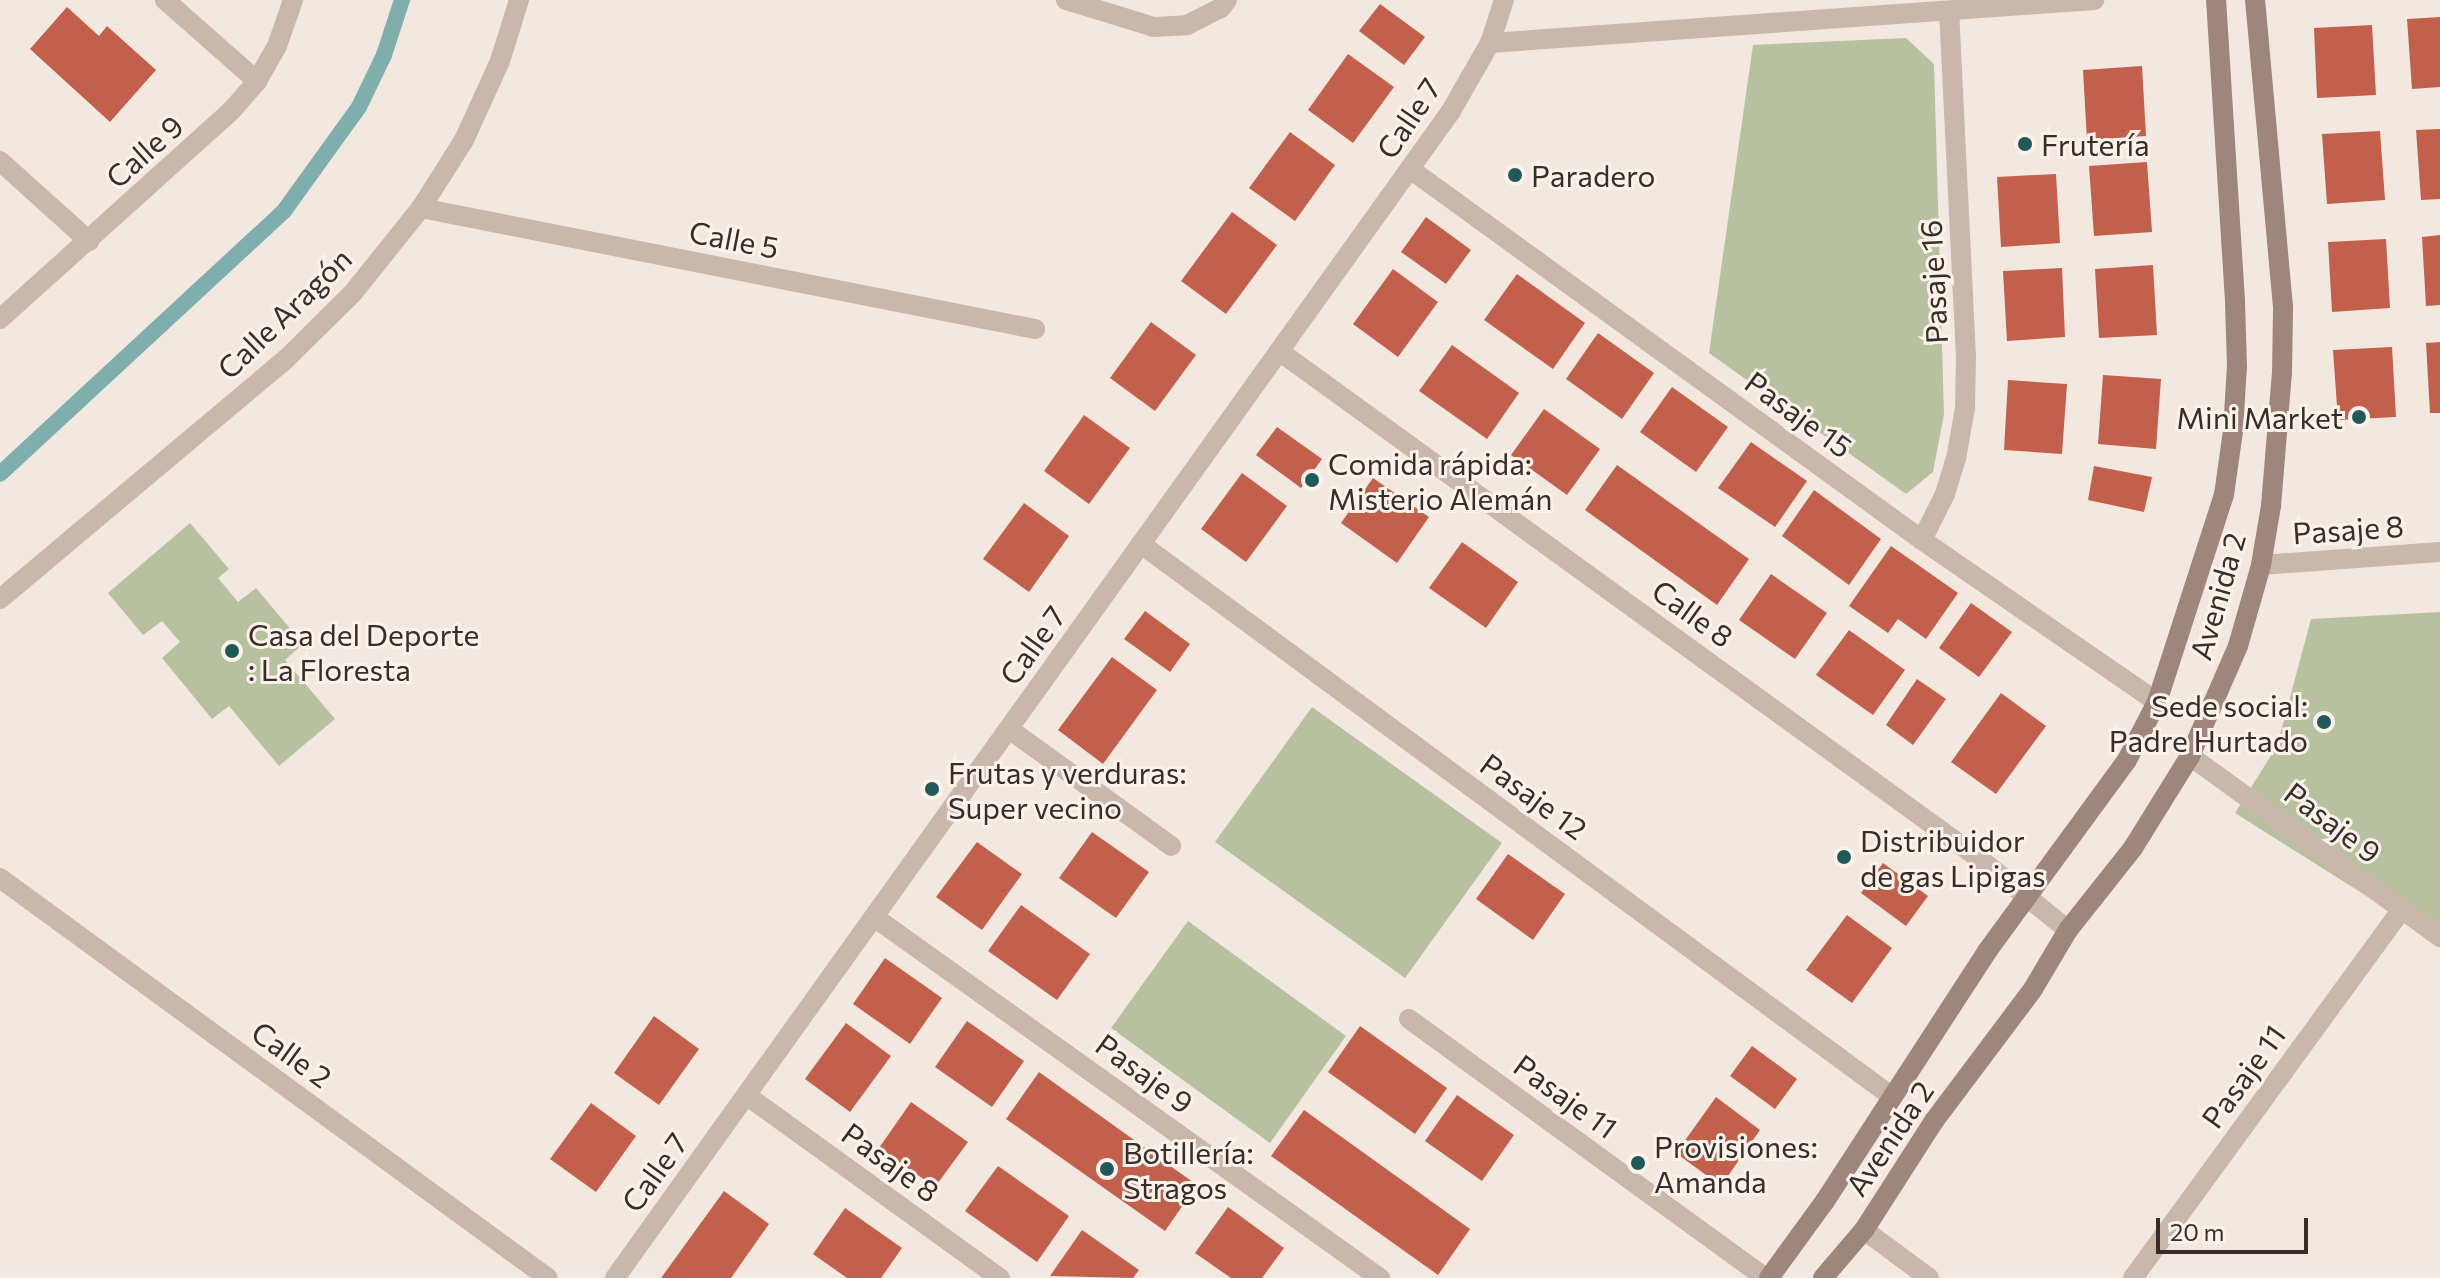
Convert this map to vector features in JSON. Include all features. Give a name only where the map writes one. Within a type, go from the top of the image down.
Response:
[{"type":"street","points":[[165,0],[257,81]]},
{"type":"street","name":"Calle 9","points":[[0,319],[207,135],[257,81],[277,46],[293,0]]},
{"type":"street","name":"Calle Aragón","points":[[0,599],[304,343],[352,294],[421,208],[464,140],[483,101],[519,0]]},
{"type":"street","points":[[1066,0],[1154,27],[1187,25],[1224,4]]},
{"type":"street","name":"Calle 7","points":[[615,1278],[1451,111],[1490,43],[1504,0]]},
{"type":"street","points":[[1490,43],[2094,0]]},
{"type":"street","name":"Avenida 2","points":[[1767,1278],[1825,1201],[1891,1096],[2127,760],[2157,702],[2224,495],[2233,431],[2237,366],[2235,301],[2216,0]]},
{"type":"street","name":"Avenida 2","points":[[1823,1278],[1864,1230],[1934,1121],[2033,989],[2068,930],[2133,848],[2190,756],[2238,646],[2261,565],[2279,440],[2283,307],[2255,0]]},
{"type":"street","name":"Pasaje 16","points":[[1922,540],[1945,494],[1965,408],[1966,357],[1949,12]]},
{"type":"street","points":[[0,161],[89,241]]},
{"type":"street","name":"Pasaje 15","points":[[1410,169],[1922,540],[2157,702]]},
{"type":"street","name":"Calle 5","points":[[421,208],[1035,329]]},
{"type":"street","name":"Calle 8","points":[[1279,351],[1942,831],[2068,930]]},
{"type":"street","name":"Pasaje 12","points":[[1141,544],[1891,1096]]},
{"type":"street","name":"Pasaje 8","points":[[2261,565],[2440,552]]},
{"type":"street","points":[[1009,729],[1171,846]]},
{"type":"street","name":"Pasaje 9","points":[[2190,756],[2440,937]]},
{"type":"street","name":"Calle 2","points":[[0,878],[548,1278]]},
{"type":"street","name":"Pasaje 11","points":[[2133,1278],[2401,910]]},
{"type":"street","name":"Pasaje 9","points":[[874,917],[1380,1278]]},
{"type":"street","name":"Pasaje 11","points":[[1409,1019],[1767,1278]]},
{"type":"street","name":"Pasaje 8","points":[[746,1095],[1000,1278]]},
{"type":"street","points":[[1864,1230],[1929,1278]]},
{"type":"green space","points":[[1906,38],[1934,64],[1944,414],[1933,472],[1906,494],[1709,353],[1753,45]]},
{"type":"green space","name":"Casa del Deporte : La Floresta","points":[[190,523],[229,569],[218,578],[238,602],[256,588],[303,644],[285,660],[335,719],[279,766],[229,706],[212,719],[162,658],[180,642],[162,621],[143,635],[108,593]]},
{"type":"green space","points":[[2440,612],[2440,937],[2435,939],[2235,813],[2277,746],[2311,619]]},
{"type":"green space","points":[[1312,707],[1502,843],[1405,978],[1215,842]]},
{"type":"green space","points":[[1188,921],[1346,1036],[1270,1143],[1111,1028]]},
{"type":"building","points":[[1380,4],[1425,37],[1404,65],[1359,31]]},
{"type":"building","points":[[67,7],[99,36],[107,26],[156,70],[110,122],[30,49]]},
{"type":"building","points":[[2440,17],[2440,87],[2412,89],[2407,19]]},
{"type":"building","points":[[2372,25],[2376,95],[2317,98],[2314,28]]},
{"type":"building","points":[[1348,54],[1394,87],[1353,143],[1308,110]]},
{"type":"building","points":[[2142,66],[2146,136],[2087,140],[2083,70]]},
{"type":"building","points":[[2440,129],[2440,199],[2421,200],[2416,130]]},
{"type":"building","points":[[2380,131],[2385,200],[2327,204],[2322,134]]},
{"type":"building","points":[[1290,132],[1335,165],[1295,221],[1249,188]]},
{"type":"building","points":[[2147,162],[2152,232],[2094,236],[2089,166]]},
{"type":"building","points":[[2056,174],[2060,243],[2001,247],[1997,177]]},
{"type":"building","points":[[1232,212],[1277,245],[1226,314],[1181,281]]},
{"type":"building","points":[[1426,217],[1471,250],[1446,284],[1401,252]]},
{"type":"building","points":[[2440,235],[2440,305],[2426,306],[2422,237]]},
{"type":"building","points":[[2386,239],[2390,308],[2332,312],[2328,242]]},
{"type":"building","points":[[2153,265],[2157,335],[2099,338],[2095,269]]},
{"type":"building","points":[[2062,268],[2065,337],[2007,341],[2003,271]]},
{"type":"building","points":[[1393,269],[1438,302],[1398,357],[1353,324]]},
{"type":"building","points":[[1517,274],[1585,323],[1553,369],[1484,320]]},
{"type":"building","points":[[1151,322],[1196,355],[1155,411],[1110,378]]},
{"type":"building","points":[[1598,333],[1654,373],[1622,419],[1566,379]]},
{"type":"building","points":[[2440,342],[2440,413],[2430,413],[2426,343]]},
{"type":"building","points":[[1452,345],[1519,393],[1487,439],[1419,391]]},
{"type":"building","points":[[2392,347],[2396,417],[2338,420],[2333,350]]},
{"type":"building","points":[[2103,375],[2161,379],[2156,449],[2098,444]]},
{"type":"building","points":[[2008,380],[2067,384],[2062,454],[2004,450]]},
{"type":"building","points":[[1672,387],[1728,427],[1696,472],[1640,432]]},
{"type":"building","points":[[1544,409],[1600,449],[1567,495],[1511,455]]},
{"type":"building","points":[[1084,415],[1130,448],[1089,504],[1044,471]]},
{"type":"building","points":[[1277,427],[1322,459],[1301,488],[1256,455]]},
{"type":"building","points":[[1751,442],[1807,481],[1775,527],[1718,488]]},
{"type":"building","points":[[1617,465],[1749,559],[1717,605],[1585,510]]},
{"type":"building","points":[[2094,466],[2152,477],[2144,512],[2088,500]]},
{"type":"building","points":[[1242,473],[1287,506],[1246,562],[1201,529]]},
{"type":"building","points":[[1373,478],[1429,517],[1397,563],[1341,523]]},
{"type":"building","points":[[1814,490],[1881,539],[1849,585],[1782,536]]},
{"type":"building","points":[[1024,503],[1069,536],[1029,592],[983,559]]},
{"type":"building","points":[[1462,542],[1518,582],[1486,628],[1429,588]]},
{"type":"building","points":[[1891,546],[1958,593],[1926,639],[1898,619],[1888,633],[1849,606]]},
{"type":"building","points":[[1771,574],[1827,613],[1795,659],[1739,620]]},
{"type":"building","points":[[1971,603],[2012,632],[1979,677],[1939,648]]},
{"type":"building","points":[[1145,611],[1190,644],[1170,672],[1124,639]]},
{"type":"building","points":[[1849,630],[1905,670],[1873,715],[1816,675]]},
{"type":"building","points":[[1112,657],[1157,690],[1103,764],[1058,730]]},
{"type":"building","points":[[1917,679],[1946,699],[1913,745],[1886,725]]},
{"type":"building","points":[[2001,693],[2046,726],[1996,794],[1951,762]]},
{"type":"building","points":[[1092,832],[1149,872],[1116,918],[1059,878]]},
{"type":"building","points":[[977,842],[1022,874],[982,930],[936,897]]},
{"type":"building","points":[[1508,854],[1565,894],[1533,940],[1476,899]]},
{"type":"building","points":[[1883,863],[1928,896],[1906,926],[1861,893]]},
{"type":"building","points":[[1021,905],[1090,954],[1057,1000],[988,951]]},
{"type":"building","points":[[1847,915],[1892,948],[1852,1003],[1806,970]]},
{"type":"building","points":[[885,958],[942,998],[910,1044],[853,1004]]},
{"type":"building","points":[[654,1016],[699,1049],[659,1105],[614,1073]]},
{"type":"building","points":[[967,1021],[1024,1061],[992,1107],[935,1067]]},
{"type":"building","points":[[846,1023],[891,1056],[850,1112],[805,1079]]},
{"type":"building","points":[[1360,1026],[1447,1088],[1415,1134],[1328,1072]]},
{"type":"building","points":[[1752,1046],[1797,1079],[1775,1109],[1730,1076]]},
{"type":"building","points":[[1039,1072],[1197,1185],[1165,1231],[1006,1119]]},
{"type":"building","points":[[1457,1095],[1514,1135],[1482,1181],[1425,1141]]},
{"type":"building","points":[[1716,1097],[1760,1130],[1721,1186],[1676,1153]]},
{"type":"building","points":[[911,1102],[968,1142],[935,1187],[879,1148]]},
{"type":"building","points":[[591,1103],[636,1136],[596,1192],[550,1159]]},
{"type":"building","points":[[1304,1110],[1470,1229],[1438,1275],[1271,1156]]},
{"type":"building","points":[[998,1166],[1069,1216],[1037,1262],[965,1211]]},
{"type":"building","points":[[724,1191],[769,1224],[731,1278],[661,1278]]},
{"type":"building","points":[[1228,1207],[1284,1248],[1262,1278],[1231,1278],[1195,1253]]},
{"type":"building","points":[[845,1208],[902,1248],[881,1278],[847,1278],[813,1254]]},
{"type":"building","points":[[1082,1230],[1139,1270],[1133,1278],[1050,1276]]},
{"type":"waterway","points":[[0,474],[284,211],[359,107],[384,55],[402,0]]},
{"type":"place","name":"Frutería","points":[[2025,144]]},
{"type":"place","name":"Paradero","points":[[1515,175]]},
{"type":"place","name":"Mini Market","points":[[2359,417]]},
{"type":"place","name":"Comida rápida: Misterio Alemán","points":[[1312,480]]},
{"type":"place","name":"Casa del Deporte : La Floresta","points":[[232,651]]},
{"type":"place","name":"Sede social: Padre Hurtado","points":[[2324,722]]},
{"type":"place","name":"Frutas y verduras: Super vecino","points":[[932,789]]},
{"type":"place","name":"Distribuidor de gas Lipigas","points":[[1844,857]]},
{"type":"place","name":"Provisiones: Amanda","points":[[1638,1163]]},
{"type":"place","name":"Botillería: Stragos","points":[[1107,1169]]}]
